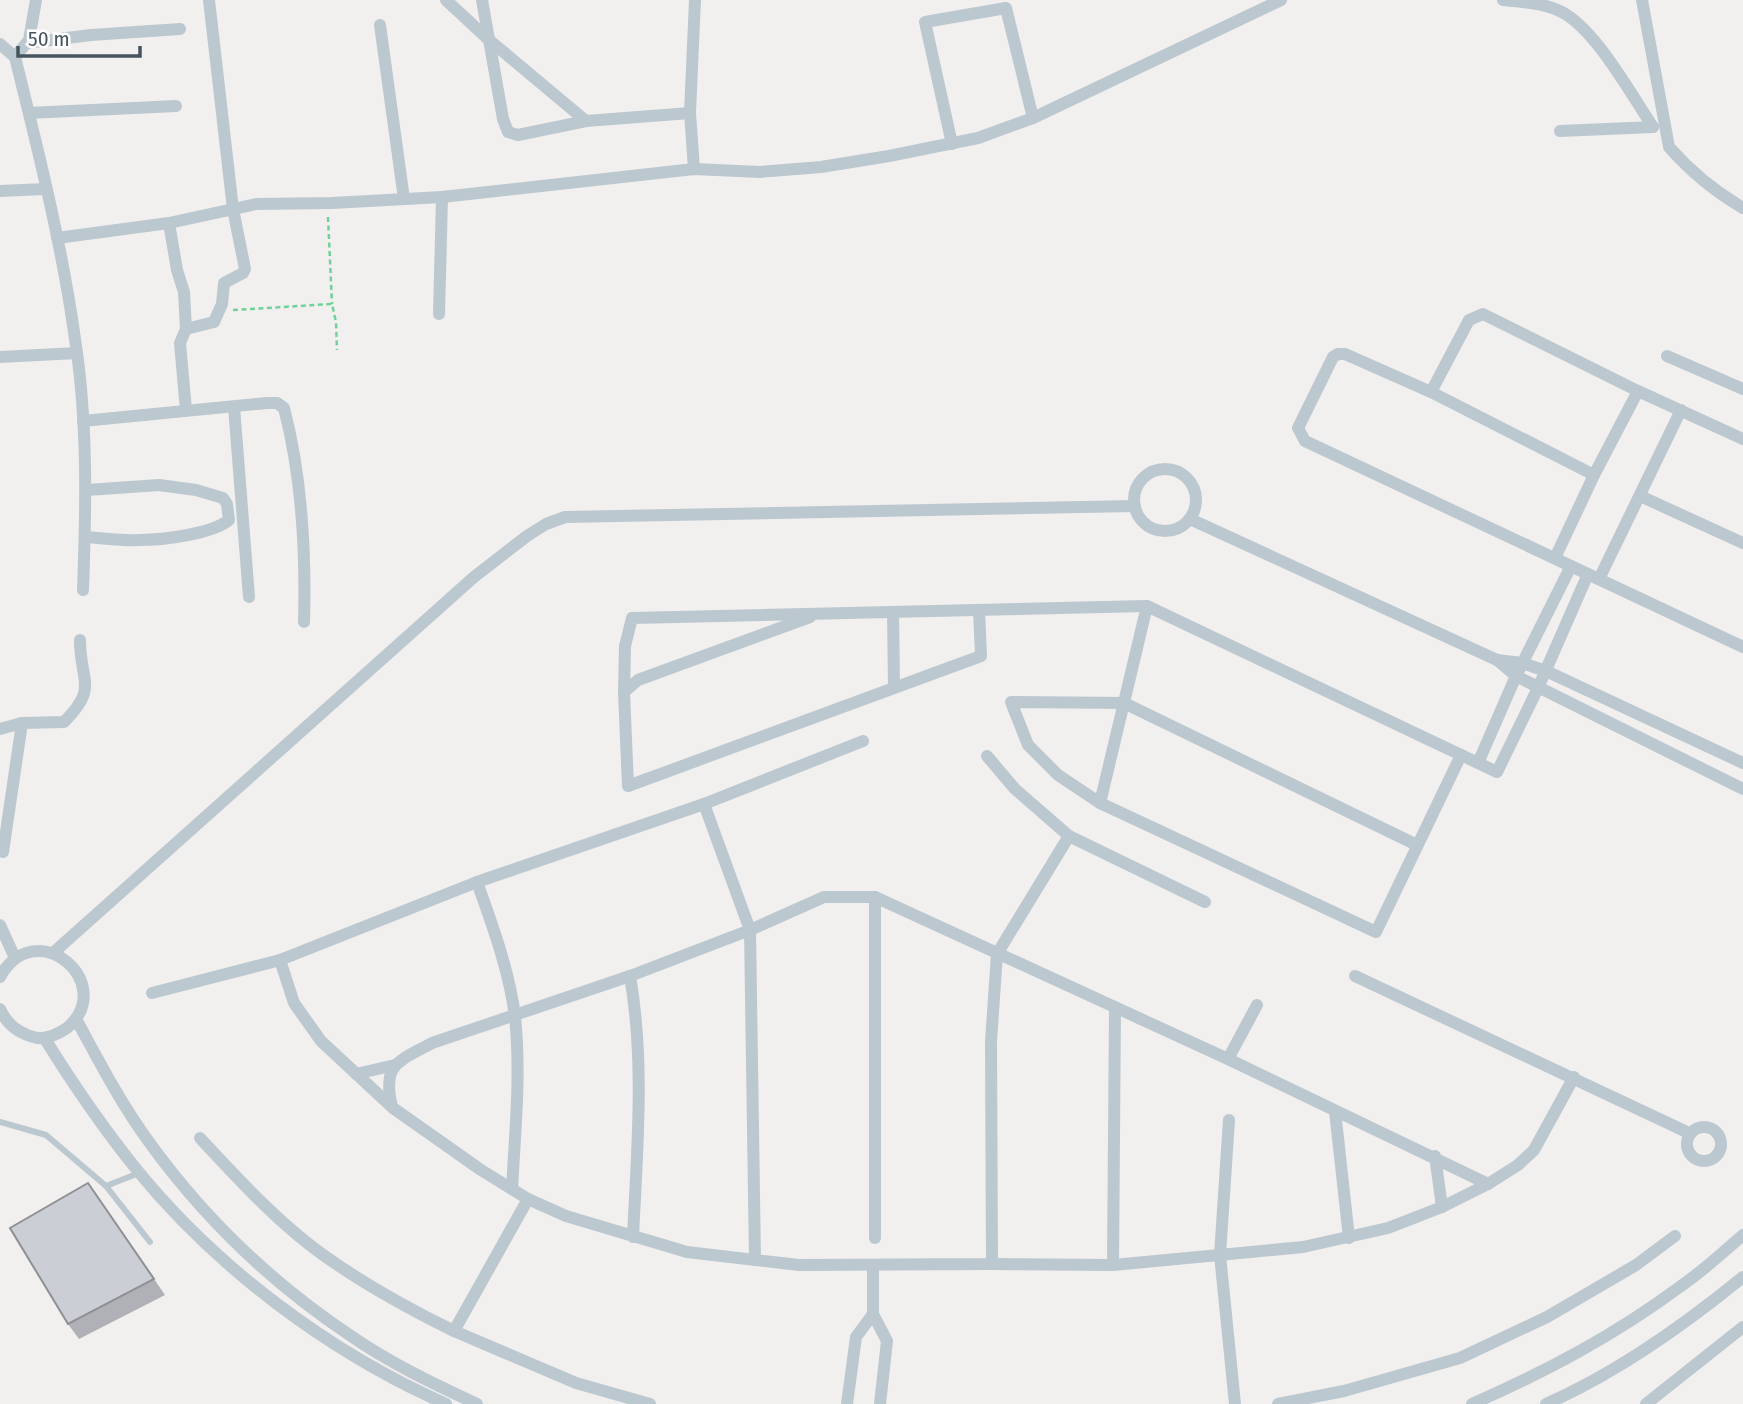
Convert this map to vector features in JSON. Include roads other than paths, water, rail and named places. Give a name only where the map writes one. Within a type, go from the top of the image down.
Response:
[{"type":"street","points":[[15,57],[27,43],[36,0]]},
{"type":"street","points":[[186,330],[214,322],[226,280],[246,269],[233,209],[209,0]]},
{"type":"street","points":[[446,0],[586,121]]},
{"type":"street","points":[[482,0],[503,119],[508,131],[519,135],[586,121],[690,113]]},
{"type":"street","points":[[694,169],[690,113],[695,0]]},
{"type":"street","points":[[57,238],[169,223],[256,204],[442,197],[694,169],[761,172],[821,167],[951,144],[978,138],[1033,118],[1282,0]]},
{"type":"street","points":[[1503,0],[1536,2],[1565,14],[1587,32],[1653,127],[1560,131]]},
{"type":"street","points":[[1642,0],[1669,147],[1712,189],[1743,208]]},
{"type":"street","points":[[951,144],[925,22],[1006,8],[1033,118]]},
{"type":"street","points":[[380,25],[404,199]]},
{"type":"street","points":[[27,43],[91,35],[180,29]]},
{"type":"street","points":[[0,44],[15,57],[29,113],[57,238],[77,353],[87,490],[83,590]]},
{"type":"street","points":[[29,113],[176,106]]},
{"type":"street","points":[[0,191],[45,188]]},
{"type":"street","points":[[439,314],[442,197]]},
{"type":"street","points":[[169,223],[177,271],[184,292],[186,330],[180,343],[186,411]]},
{"type":"street","points":[[1431,392],[1469,320],[1482,314],[1743,439]]},
{"type":"street","points":[[0,357],[77,353]]},
{"type":"street","points":[[1594,475],[1431,392],[1345,354],[1333,357],[1300,422],[1298,433],[1305,441],[1743,647]]},
{"type":"street","points":[[1667,356],[1743,389]]},
{"type":"street","points":[[1555,558],[1594,475],[1639,391]]},
{"type":"street","points":[[83,421],[277,403],[284,408],[299,501],[304,622]]},
{"type":"street","points":[[234,407],[249,597]]},
{"type":"street","points":[[979,610],[981,656],[628,786],[625,646],[632,618],[1147,606],[1497,772],[1593,576],[1640,496],[1682,410]]},
{"type":"street","points":[[1173,470],[1181,474],[1193,486],[1196,503],[1190,519],[1173,530],[1153,529],[1139,515],[1135,506],[1141,481],[1155,471],[1173,470]]},
{"type":"street","points":[[85,537],[139,540],[174,536],[221,526],[229,520],[227,504],[223,498],[196,490],[159,485],[87,490]]},
{"type":"street","points":[[1640,496],[1743,543]]},
{"type":"street","points":[[53,953],[474,577],[546,524],[565,517],[1135,506]]},
{"type":"street","points":[[1190,519],[1497,660],[1516,676],[1538,688],[1743,789]]},
{"type":"street","points":[[1478,763],[1522,663],[1571,566]]},
{"type":"street","points":[[1100,803],[1147,606]]},
{"type":"street","points":[[892,612],[894,688]]},
{"type":"street","points":[[624,692],[638,680],[819,613]]},
{"type":"street","points":[[0,729],[22,723],[64,722],[80,706],[87,685],[80,659],[80,640]]},
{"type":"street","points":[[1497,660],[1522,663],[1546,671],[1743,763]]},
{"type":"street","points":[[1418,845],[1124,703],[1012,702],[1028,745],[1058,775],[1100,803],[1376,932],[1418,845],[1461,755]]},
{"type":"street","points":[[3,852],[22,723]]},
{"type":"street","points":[[152,993],[280,960],[477,882],[704,804],[863,741]]},
{"type":"street","points":[[987,756],[1015,789],[1069,836],[1205,902]]},
{"type":"street","points":[[704,804],[750,930],[755,1260]]},
{"type":"street","points":[[992,1264],[991,1041],[997,954],[1069,836]]},
{"type":"street","points":[[477,882],[495,932],[515,1014],[518,1057],[512,1189]]},
{"type":"street","points":[[356,1074],[395,1065],[432,1043],[629,976],[750,930],[824,897],[875,897],[1228,1059],[1489,1184]]},
{"type":"street","points":[[875,897],[876,1238]]},
{"type":"street","points":[[0,925],[15,958]]},
{"type":"street","points":[[0,977],[15,958],[34,951],[53,953],[71,963],[79,976],[83,991],[76,1019],[63,1031],[45,1039],[17,1031],[4,1024],[0,1009]]},
{"type":"street","points":[[280,960],[294,1003],[321,1041],[393,1108],[436,1140],[528,1199],[566,1216],[687,1251],[799,1265],[1113,1265],[1303,1247],[1349,1238],[1388,1228],[1489,1184],[1534,1150],[1574,1077]]},
{"type":"street","points":[[629,976],[635,1006],[639,1112],[633,1237]]},
{"type":"street","points":[[1355,976],[1689,1133]]},
{"type":"street","points":[[1228,1059],[1257,1006]]},
{"type":"street","points":[[1113,1265],[1115,1007]]},
{"type":"street","points":[[76,1019],[110,1082],[148,1142],[192,1197],[241,1249],[295,1296],[352,1337],[413,1373],[477,1404]]},
{"type":"street","points":[[45,1039],[97,1119],[139,1172],[200,1237],[267,1295],[339,1347],[415,1391],[446,1404]]},
{"type":"street","points":[[393,1108],[388,1090],[389,1074],[395,1065]]},
{"type":"street","points":[[1335,1111],[1349,1238]]},
{"type":"street","points":[[1228,1120],[1220,1255],[1236,1404]]},
{"type":"street","points":[[200,1138],[279,1218],[327,1258],[406,1308],[576,1383],[650,1404]]},
{"type":"street","points":[[1435,1156],[1441,1207]]},
{"type":"street","points":[[454,1331],[528,1199]]},
{"type":"street","points":[[1472,1404],[1536,1376],[1612,1334],[1683,1285],[1743,1235]]},
{"type":"street","points":[[1278,1404],[1344,1391],[1460,1358],[1547,1317],[1636,1265],[1675,1236]]},
{"type":"street","points":[[873,1266],[873,1314],[887,1341],[880,1404]]},
{"type":"street","points":[[1546,1404],[1629,1359],[1704,1309],[1743,1277]]},
{"type":"street","points":[[847,1404],[856,1338],[873,1314]]},
{"type":"street","points":[[1653,1402],[1743,1327]]},
{"type":"lane","points":[[0,1122],[46,1135],[106,1186],[150,1242]]},
{"type":"lane","points":[[106,1186],[139,1172]]}]
